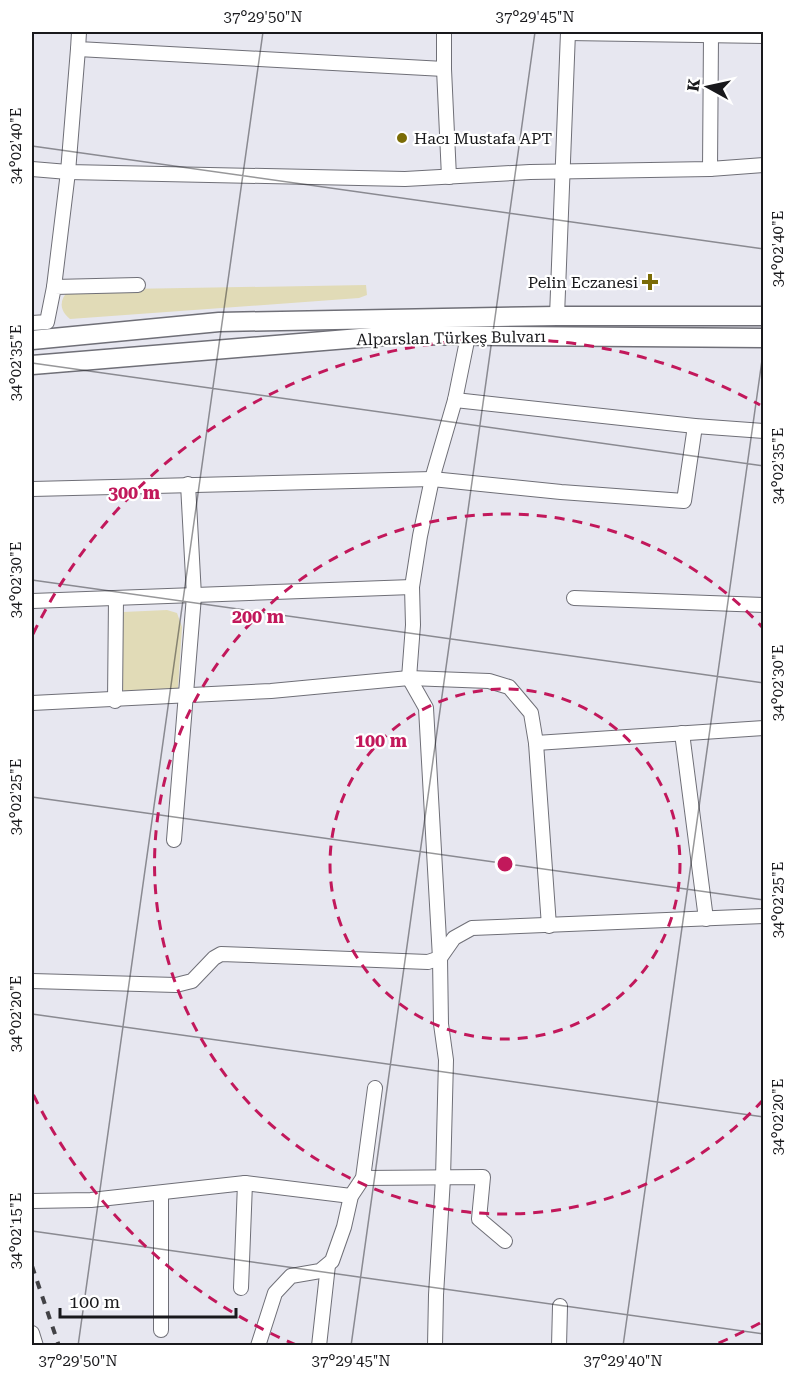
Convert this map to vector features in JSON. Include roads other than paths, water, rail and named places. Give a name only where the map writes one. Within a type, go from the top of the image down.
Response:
[{"type":"main road","name":"Alparslan Türkeş Bulvarı","points":[[32,340],[219,322],[557,316],[764,316]]},
{"type":"main road","name":"Alparslan Türkeş Bulvarı","points":[[32,365],[396,335],[764,338]]},
{"type":"street","points":[[32,323],[47,322],[54,287],[68,172],[79,32]]},
{"type":"street","points":[[444,32],[449,177]]},
{"type":"street","points":[[557,316],[568,32],[764,36]]},
{"type":"street","points":[[710,169],[711,35]]},
{"type":"street","points":[[78,49],[444,69]]},
{"type":"street","points":[[32,169],[68,172],[405,179],[564,171],[710,169],[764,165]]},
{"type":"street","points":[[54,287],[138,285]]},
{"type":"street","points":[[435,1346],[446,1060],[441,1024],[440,958],[426,708],[409,678],[413,626],[412,587],[420,536],[432,479],[455,400],[468,336]]},
{"type":"street","points":[[455,400],[695,426],[764,431]]},
{"type":"street","points":[[32,489],[432,479],[684,501],[695,426]]},
{"type":"street","points":[[174,840],[194,596],[188,484]]},
{"type":"street","points":[[32,601],[412,587]]},
{"type":"street","points":[[115,700],[116,598]]},
{"type":"street","points":[[574,598],[764,605]]},
{"type":"street","points":[[32,704],[271,691],[409,678],[489,681],[509,687],[531,713],[536,743],[549,926]]},
{"type":"street","points":[[536,743],[764,728]]},
{"type":"street","points":[[682,733],[706,920]]},
{"type":"street","points":[[32,981],[176,985],[192,981],[214,958],[221,954],[428,962],[440,958],[454,938],[472,928],[764,916]]},
{"type":"street","points":[[258,1346],[275,1293],[291,1276],[321,1271],[332,1261],[344,1227],[351,1196],[363,1179],[375,1088]]},
{"type":"street","points":[[363,1179],[483,1177],[479,1219],[505,1240]]},
{"type":"street","points":[[32,1201],[91,1200],[245,1183],[351,1196]]},
{"type":"street","points":[[241,1288],[245,1183]]},
{"type":"street","points":[[161,1193],[161,1330]]},
{"type":"street","points":[[319,1346],[328,1265]]},
{"type":"street","points":[[559,1346],[560,1306]]},
{"type":"street","points":[[32,1334],[36,1346]]},
{"type":"railway","points":[[32,1266],[59,1346]]},
{"type":"place","name":"Hacı Mustafa APT","points":[[402,138]]},
{"type":"place","name":"Pelin Eczanesi","points":[[650,282]]}]
